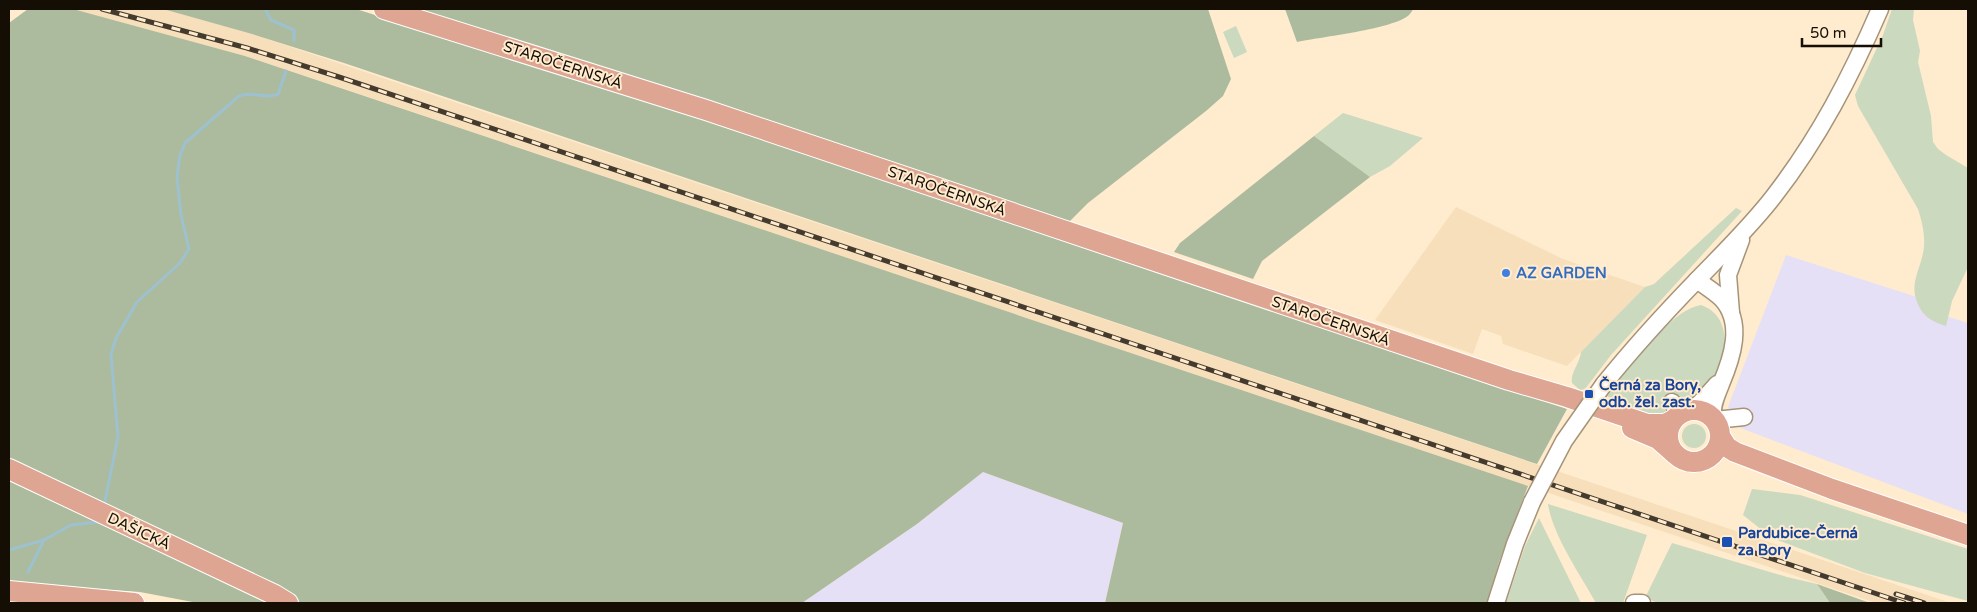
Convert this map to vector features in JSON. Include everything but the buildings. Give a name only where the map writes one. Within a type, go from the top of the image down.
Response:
[{"type":"main road","name":"STAROČERNSKÁ","points":[[384,9],[706,110],[1509,380],[1567,397],[1646,424],[1664,424],[1678,412]]},
{"type":"main road","name":"STAROČERNSKÁ","points":[[1509,380],[1648,434],[1658,439],[1675,454]]},
{"type":"main road","points":[[1847,494],[1727,459],[1714,458],[1688,462],[1675,454],[1670,448],[1669,430],[1678,412],[1700,411],[1717,427],[1727,447],[1735,452],[1847,494],[1968,535]]},
{"type":"main road","points":[[1702,461],[1715,453],[1719,446],[1717,427]]},
{"type":"main road","name":"DAŠICKÁ","points":[[9,469],[274,598],[288,603]]},
{"type":"main road","points":[[9,591],[94,603]]},
{"type":"main road","points":[[9,591],[134,603]]},
{"type":"street","points":[[1496,603],[1515,544],[1532,502],[1564,441],[1604,384],[1697,280],[1745,231],[1812,144],[1852,72],[1880,9]]},
{"type":"street","points":[[1717,427],[1714,401],[1726,372],[1734,340],[1729,270],[1745,231]]},
{"type":"street","points":[[1697,280],[1720,298],[1732,318]]},
{"type":"street","points":[[1678,412],[1699,404],[1726,372]]},
{"type":"street","points":[[1635,603],[1642,603]]},
{"type":"shaded area","points":[[73,9],[163,9],[252,34],[1951,603],[1876,603],[245,56]]},
{"type":"shaded area","name":"AZ GARDEN","points":[[1456,207],[1563,259],[1645,287],[1567,366],[1503,344],[1501,336],[1482,329],[1473,354],[1375,320]]},
{"type":"shaded area","points":[[1786,255],[1951,308],[1947,315],[1949,317],[1968,323],[1968,514],[1738,427],[1728,407]]},
{"type":"shaded area","points":[[983,472],[1123,523],[1105,603],[802,603],[917,524]]},
{"type":"green space","points":[[28,9],[73,9],[245,56],[1528,486],[1499,562],[1488,603],[1105,603],[1123,523],[983,472],[917,524],[802,603],[299,603],[288,592],[9,458],[9,23]]},
{"type":"green space","points":[[163,9],[356,9],[704,119],[1567,409],[1537,464],[344,63]]},
{"type":"green space","points":[[413,9],[1208,9],[1231,79],[1223,96],[1088,203],[1068,223]]},
{"type":"green space","points":[[1285,9],[1413,9],[1409,15],[1401,20],[1388,24],[1356,32],[1297,42]]},
{"type":"green space","points":[[1892,9],[1914,9],[1913,20],[1920,51],[1918,62],[1931,116],[1933,142],[1946,155],[1968,168],[1968,267],[1952,301],[1946,326],[1926,316],[1917,301],[1915,293],[1916,278],[1924,247],[1923,228],[1918,209],[1858,106],[1855,95],[1883,35]]},
{"type":"green space","points":[[1236,26],[1247,52],[1234,58],[1223,32]]},
{"type":"green space","points":[[1343,113],[1423,138],[1390,166],[1370,177],[1314,136]]},
{"type":"green space","points":[[1314,136],[1370,177],[1262,261],[1253,279],[1174,252],[1180,243]]},
{"type":"green space","points":[[1736,208],[1742,211],[1611,355],[1585,389],[1580,390],[1572,383],[1572,375],[1581,352],[1645,287],[1654,284]]},
{"type":"green space","points":[[1701,305],[1713,312],[1721,323],[1724,335],[1724,349],[1721,364],[1715,377],[1708,390],[1699,399],[1670,409],[1669,416],[1642,415],[1605,395],[1662,329],[1689,309]]},
{"type":"green space","points":[[1694,424],[1703,427],[1706,436],[1703,445],[1694,448],[1685,445],[1682,436],[1685,427]]},
{"type":"green space","points":[[9,481],[267,603],[198,603],[140,592],[9,583]]},
{"type":"green space","points":[[1752,489],[1800,495],[1968,549],[1968,601],[1865,573],[1772,538],[1743,515]]},
{"type":"green space","points":[[1548,504],[1647,535],[1623,603],[1596,603],[1561,542]]},
{"type":"green space","points":[[1539,518],[1581,603],[1506,603],[1525,546]]},
{"type":"green space","points":[[1672,543],[1817,584],[1830,603],[1658,603],[1645,598]]},
{"type":"green space","points":[[1817,584],[1870,603],[1830,603]]},
{"type":"waterway","points":[[265,9],[271,20],[294,30],[294,41]]},
{"type":"waterway","points":[[104,506],[118,437],[111,355],[116,338],[137,302],[180,263],[189,249],[181,215],[177,177],[180,155],[185,143],[239,96],[244,94],[269,96],[278,94],[286,71]]},
{"type":"waterway","points":[[9,550],[44,540],[71,525],[99,522]]},
{"type":"waterway","points":[[28,572],[44,540]]},
{"type":"railway","points":[[102,9],[247,48],[339,77],[1904,603]]},
{"type":"railway","points":[[1896,594],[1924,603]]},
{"type":"place","name":"AZ GARDEN","points":[[1506,273]]},
{"type":"place","name":"Černá za Bory, odb. žel. zast.","points":[[1589,394]]},
{"type":"place","name":"Pardubice-Černá za Bory","points":[[1727,542]]}]
